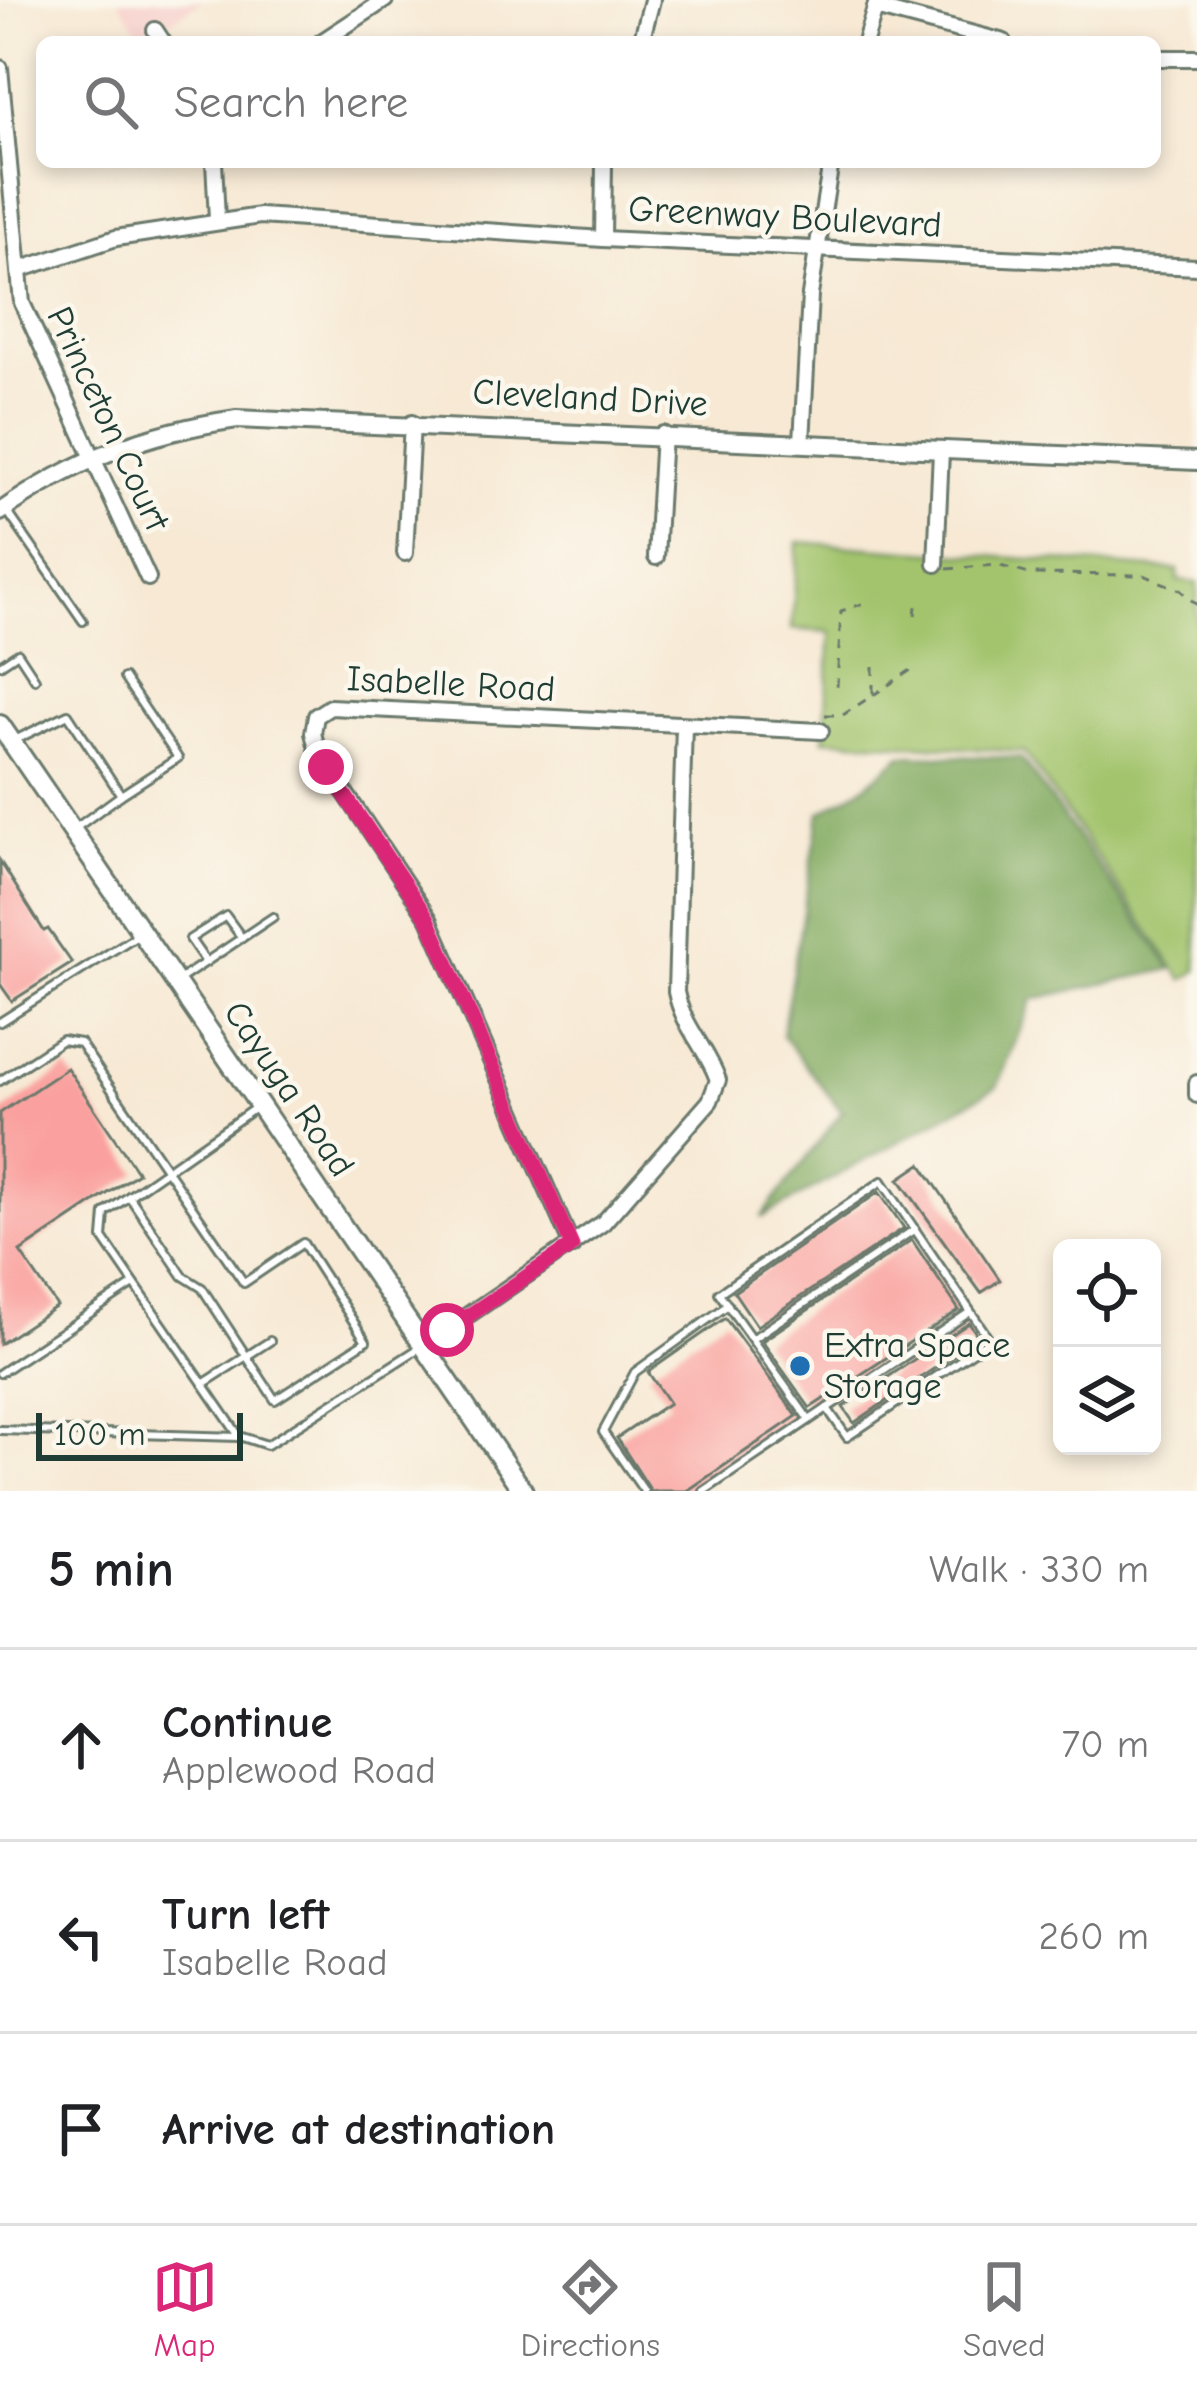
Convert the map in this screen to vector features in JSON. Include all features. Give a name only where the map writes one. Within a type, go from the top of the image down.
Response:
[{"type":"main road","name":"Cayuga Road","points":[[6,734],[523,1491]]},
{"type":"street","points":[[330,36],[385,0]]},
{"type":"street","points":[[642,36],[652,0]]},
{"type":"street","points":[[867,36],[876,4],[984,36]]},
{"type":"street","points":[[1161,58],[1197,58]]},
{"type":"street","name":"Princeton Court","points":[[0,68],[22,303],[148,578]]},
{"type":"street","points":[[214,168],[217,219]]},
{"type":"street","points":[[604,168],[604,239]]},
{"type":"street","points":[[802,442],[818,250],[831,168]]},
{"type":"street","name":"Greenway Boulevard","points":[[19,270],[116,238],[217,219],[299,216],[604,239],[1197,267]]},
{"type":"street","name":"Cleveland Drive","points":[[3,510],[91,457],[155,434],[237,419],[664,434],[1197,461]]},
{"type":"street","points":[[405,553],[412,423]]},
{"type":"street","points":[[656,557],[664,434]]},
{"type":"street","points":[[941,451],[941,566]]},
{"type":"street","name":"Isabelle Road","points":[[572,1246],[428,919],[326,767],[313,724],[330,707],[821,731]]},
{"type":"street","points":[[424,1345],[604,1223],[710,1102],[718,1080],[710,1055],[687,1027],[676,992],[684,724]]},
{"type":"street","points":[[1197,1083],[1197,1095]]},
{"type":"lane","points":[[3,510],[83,621]]},
{"type":"lane","points":[[0,665],[18,652],[35,679]]},
{"type":"lane","points":[[72,830],[178,758],[124,679]]},
{"type":"lane","points":[[6,734],[68,714],[121,795]]},
{"type":"lane","points":[[206,962],[190,939],[226,916],[242,938]]},
{"type":"lane","points":[[176,982],[273,917]]},
{"type":"lane","points":[[0,1022],[142,932]]},
{"type":"lane","points":[[0,1081],[62,1040],[80,1043],[244,1283],[303,1243],[366,1341],[275,1400],[202,1288],[183,1276],[129,1196]]},
{"type":"lane","points":[[239,1437],[103,1238],[105,1213],[260,1105]]},
{"type":"lane","points":[[809,1420],[719,1293],[882,1180],[990,1340],[847,1437],[827,1408]]},
{"type":"lane","points":[[752,1339],[915,1229]]},
{"type":"lane","points":[[0,1373],[134,1284]]},
{"type":"lane","points":[[644,1491],[603,1432],[635,1372],[728,1305]]},
{"type":"lane","points":[[704,1491],[971,1311]]},
{"type":"lane","points":[[202,1384],[270,1341]]},
{"type":"lane","points":[[0,1430],[239,1437],[267,1445],[424,1345]]},
{"type":"path","points":[[941,566],[997,566],[1029,574],[1144,575],[1180,590],[1197,605]]},
{"type":"path","points":[[837,687],[841,611],[862,604]]},
{"type":"path","points":[[915,615],[916,606]]},
{"type":"path","points":[[873,664],[873,695]]},
{"type":"path","points":[[825,715],[842,716],[914,668]]},
{"type":"shaded area","points":[[118,0],[203,0],[149,36],[142,36]]},
{"type":"green space","points":[[798,542],[1178,570],[1178,581],[1197,583],[1197,971],[1183,980],[1024,752],[824,739],[831,632],[792,629]]},
{"type":"green space","points":[[902,755],[1021,758],[1172,969],[1033,999],[997,1087],[761,1218],[842,1112],[782,1035],[820,813],[865,786]]},
{"type":"building","points":[[0,861],[44,931],[48,929],[72,963],[12,1001],[0,984]]},
{"type":"building","points":[[67,1068],[138,1173],[20,1252],[57,1306],[0,1344],[0,1113]]},
{"type":"building","points":[[921,1164],[1000,1280],[981,1293],[899,1179]]},
{"type":"building","points":[[879,1192],[904,1228],[757,1326],[734,1292]]},
{"type":"building","points":[[912,1240],[959,1310],[810,1408],[762,1341]]},
{"type":"building","points":[[725,1318],[797,1416],[687,1491],[651,1491],[617,1438],[669,1403],[648,1372]]},
{"type":"building","points":[[969,1323],[979,1338],[854,1423],[843,1407]]},
{"type":"place","name":"Extra Space Storage","points":[[800,1366]]},
{"type":"route","points":[[326,767],[428,919],[572,1246],[447,1330]]}]
